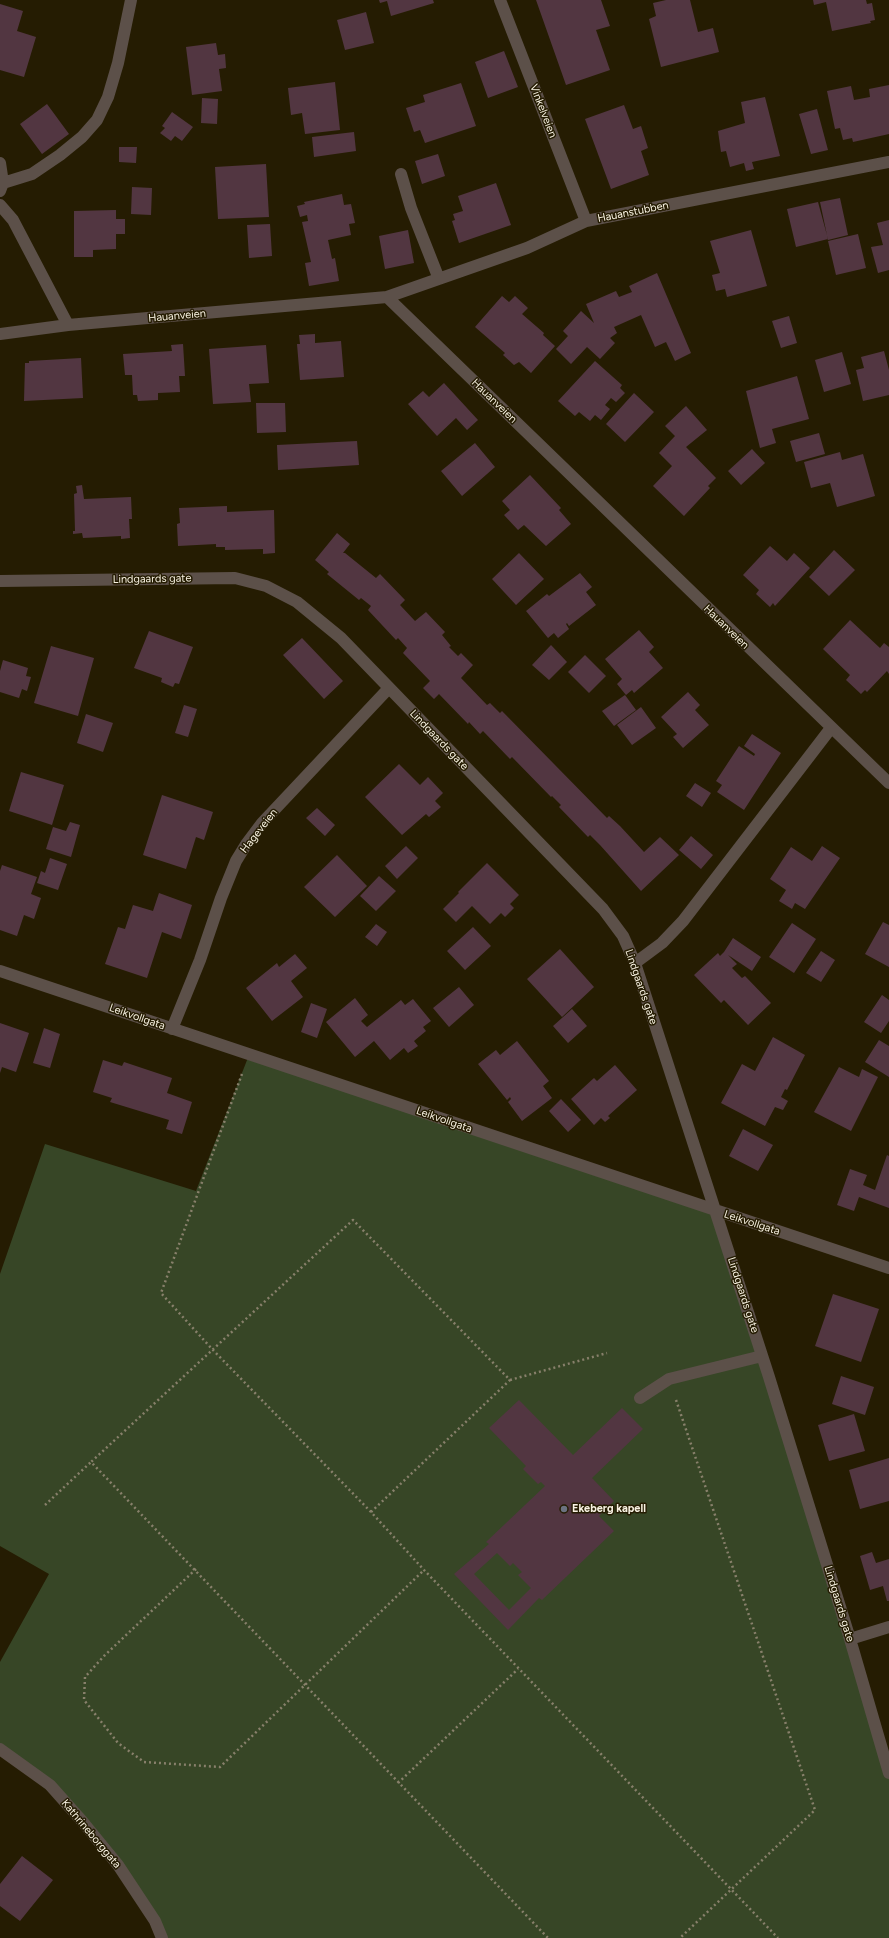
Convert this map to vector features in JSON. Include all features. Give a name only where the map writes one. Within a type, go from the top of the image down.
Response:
[{"type":"street","points":[[0,163],[2,187],[32,174],[60,155],[82,137],[97,120],[108,97],[118,63],[131,0]]},
{"type":"street","name":"Vinkelveien","points":[[500,0],[586,221]]},
{"type":"street","name":"Hauanstubben","points":[[387,297],[527,248],[586,221],[889,162]]},
{"type":"street","points":[[402,174],[411,208],[440,278]]},
{"type":"street","points":[[0,205],[13,220],[68,325]]},
{"type":"street","name":"Hauanveien","points":[[0,334],[68,325],[387,297],[889,783]]},
{"type":"street","name":"Lindgaards gate","points":[[0,582],[234,578],[266,586],[297,602],[341,638],[603,909],[622,936],[635,963],[762,1356],[850,1639],[889,1773]]},
{"type":"street","name":"Hageveien","points":[[172,1029],[191,984],[221,898],[236,861],[247,843],[262,823],[388,688]]},
{"type":"street","points":[[635,963],[662,943],[683,921],[831,728]]},
{"type":"street","name":"Leikvollgata","points":[[0,972],[889,1268]]},
{"type":"street","points":[[640,1398],[669,1379],[762,1356]]},
{"type":"street","points":[[850,1639],[889,1627]]},
{"type":"street","name":"Kathrineborggata","points":[[2,1755],[50,1785],[82,1821],[118,1865],[155,1921],[162,1938]]},
{"type":"path","points":[[249,1055],[161,1293],[212,1350],[371,1512],[424,1570],[778,1938]]},
{"type":"path","points":[[45,1505],[353,1220],[510,1380]]},
{"type":"path","points":[[371,1512],[510,1380],[607,1353]]},
{"type":"path","points":[[669,1379],[815,1810],[680,1938]]},
{"type":"path","points":[[91,1462],[548,1938]]},
{"type":"path","points":[[196,1570],[104,1656],[85,1677],[84,1700],[118,1743],[144,1762],[220,1766],[424,1570]]},
{"type":"path","points":[[398,1783],[518,1668]]},
{"type":"green space","points":[[249,1055],[716,1211],[889,1759],[889,1938],[162,1938],[82,1821],[0,1749],[0,1662],[49,1574],[0,1546],[0,1274],[45,1144],[196,1191]]},
{"type":"building","points":[[379,0],[433,0],[434,3],[391,16],[387,1],[380,3]]},
{"type":"building","points":[[536,0],[601,0],[610,26],[596,30],[610,70],[566,85]]},
{"type":"building","points":[[666,0],[690,0],[698,32],[713,28],[719,52],[661,67],[649,19],[656,16],[653,3]]},
{"type":"building","points":[[813,0],[866,0],[867,4],[872,3],[875,20],[870,21],[871,23],[832,31],[826,2],[814,5]]},
{"type":"building","points":[[0,4],[23,11],[17,31],[36,37],[24,77],[0,70]]},
{"type":"building","points":[[366,12],[374,43],[345,50],[337,20]]},
{"type":"building","points":[[216,43],[218,55],[225,54],[226,68],[219,69],[222,91],[192,95],[186,47]]},
{"type":"building","points":[[504,51],[518,87],[488,98],[475,62]]},
{"type":"building","points":[[335,82],[340,130],[305,134],[302,113],[291,115],[288,88]]},
{"type":"building","points":[[461,83],[476,126],[425,143],[420,130],[414,132],[406,108],[425,102],[423,95]]},
{"type":"building","points":[[889,85],[889,134],[853,142],[852,138],[843,140],[840,128],[835,129],[827,91],[851,86],[854,100],[870,97],[869,89]]},
{"type":"building","points":[[765,97],[780,156],[752,162],[754,169],[746,171],[744,163],[730,167],[726,151],[721,152],[718,131],[745,123],[741,102]]},
{"type":"building","points":[[202,98],[218,99],[217,124],[201,123]]},
{"type":"building","points":[[47,104],[69,134],[42,154],[20,124]]},
{"type":"building","points":[[624,105],[633,129],[641,126],[648,148],[641,151],[649,175],[611,189],[585,119]]},
{"type":"building","points":[[817,109],[828,150],[811,154],[799,114]]},
{"type":"building","points":[[172,112],[193,127],[182,141],[175,136],[171,141],[160,133],[165,128],[162,126]]},
{"type":"building","points":[[354,132],[356,151],[314,157],[312,137]]},
{"type":"building","points":[[119,147],[137,147],[136,163],[119,162]]},
{"type":"building","points":[[438,154],[445,176],[422,184],[415,161]]},
{"type":"building","points":[[266,164],[269,217],[218,219],[215,167]]},
{"type":"building","points":[[496,183],[511,225],[459,243],[452,221],[455,220],[453,214],[463,211],[458,196]]},
{"type":"building","points":[[132,187],[152,188],[151,215],[131,214]]},
{"type":"building","points":[[342,194],[344,205],[351,204],[355,223],[349,224],[351,235],[328,240],[332,259],[335,258],[339,281],[309,286],[305,263],[311,262],[302,222],[308,221],[307,215],[300,217],[297,206],[305,204],[304,202]]},
{"type":"building","points":[[840,198],[848,235],[828,240],[820,202]]},
{"type":"building","points":[[818,202],[828,239],[796,247],[787,209]]},
{"type":"building","points":[[116,210],[116,219],[125,219],[125,234],[116,234],[116,249],[93,250],[93,257],[74,257],[74,211]]},
{"type":"building","points":[[889,220],[889,270],[878,273],[871,247],[883,245],[877,223]]},
{"type":"building","points":[[270,224],[272,256],[249,258],[247,225]]},
{"type":"building","points":[[408,230],[414,263],[385,269],[379,236]]},
{"type":"building","points":[[751,230],[767,286],[727,297],[725,289],[716,291],[712,275],[720,273],[710,241]]},
{"type":"building","points":[[858,234],[866,268],[836,275],[828,241]]},
{"type":"building","points":[[657,273],[691,353],[675,361],[666,342],[655,347],[641,315],[614,327],[617,333],[610,338],[615,343],[600,359],[587,347],[571,364],[556,349],[568,336],[563,331],[581,311],[594,323],[586,304],[616,291],[619,297],[632,292],[629,286]]},
{"type":"building","points":[[502,296],[509,302],[515,296],[528,308],[522,314],[544,333],[543,335],[555,346],[531,373],[519,362],[514,365],[503,355],[505,353],[475,327]]},
{"type":"building","points":[[789,316],[797,343],[781,348],[772,321]]},
{"type":"building","points":[[315,334],[315,343],[341,341],[344,377],[300,380],[297,344],[300,344],[299,335]]},
{"type":"building","points":[[183,344],[185,376],[179,376],[180,392],[158,393],[158,400],[138,401],[137,395],[133,395],[132,375],[125,375],[123,354],[172,351],[171,345]]},
{"type":"building","points":[[266,345],[269,383],[249,384],[251,402],[213,404],[209,349]]},
{"type":"building","points":[[884,351],[889,370],[889,395],[863,401],[856,370],[864,368],[861,357]]},
{"type":"building","points":[[842,352],[851,384],[824,392],[815,360]]},
{"type":"building","points":[[81,358],[83,398],[24,401],[25,363],[29,363],[29,361]]},
{"type":"building","points":[[595,361],[622,385],[620,388],[625,393],[616,402],[611,398],[605,405],[610,409],[601,420],[595,415],[590,421],[579,412],[575,416],[558,401]]},
{"type":"building","points":[[797,376],[809,419],[772,429],[776,443],[760,448],[746,391]]},
{"type":"building","points":[[444,383],[478,420],[467,430],[456,418],[437,436],[408,404],[423,391],[429,397]]},
{"type":"building","points":[[634,393],[654,412],[625,442],[606,424]]},
{"type":"building","points":[[256,403],[285,403],[286,432],[257,433]]},
{"type":"building","points":[[686,406],[707,430],[686,447],[716,478],[708,486],[710,488],[684,516],[653,486],[672,466],[659,453],[675,436],[665,426]]},
{"type":"building","points":[[819,433],[825,454],[796,462],[790,441]]},
{"type":"building","points":[[357,441],[359,465],[278,470],[277,445]]},
{"type":"building","points":[[475,443],[495,467],[462,496],[441,471]]},
{"type":"building","points":[[752,449],[765,463],[741,485],[728,471]]},
{"type":"building","points":[[840,452],[842,460],[863,454],[875,496],[837,507],[830,483],[811,488],[804,462]]},
{"type":"building","points":[[530,475],[561,508],[559,510],[571,524],[546,546],[524,525],[518,530],[504,515],[510,510],[502,501]]},
{"type":"building","points":[[82,485],[84,499],[131,497],[132,519],[129,519],[130,538],[121,539],[121,536],[83,538],[82,533],[73,534],[73,531],[75,531],[74,494],[77,493],[76,486]]},
{"type":"building","points":[[227,506],[227,512],[274,510],[275,553],[263,554],[263,549],[225,550],[225,547],[216,547],[216,544],[178,546],[177,524],[180,523],[179,508]]},
{"type":"building","points":[[337,533],[350,544],[343,553],[345,553],[376,578],[380,574],[405,600],[400,605],[415,621],[426,612],[445,632],[442,635],[451,646],[449,647],[458,656],[461,653],[473,665],[461,678],[487,705],[490,703],[500,713],[502,711],[607,818],[609,816],[620,826],[644,852],[660,837],[679,855],[641,891],[600,845],[590,835],[588,837],[559,807],[561,805],[552,796],[551,797],[512,757],[510,759],[483,731],[480,734],[469,722],[468,724],[439,694],[434,699],[423,688],[430,681],[403,653],[407,648],[398,638],[396,640],[368,610],[371,606],[361,598],[359,600],[327,574],[329,572],[315,560]]},
{"type":"building","points":[[770,546],[787,561],[794,553],[810,568],[775,606],[773,603],[770,607],[756,594],[759,590],[743,575]]},
{"type":"building","points":[[834,550],[855,570],[829,596],[809,577]]},
{"type":"building","points":[[519,553],[544,579],[516,605],[492,579]]},
{"type":"building","points":[[580,573],[592,587],[586,592],[596,605],[569,626],[567,623],[566,624],[569,629],[558,638],[554,633],[548,638],[526,611],[547,594],[549,596]]},
{"type":"building","points":[[850,620],[880,648],[884,643],[889,647],[889,674],[887,671],[867,692],[865,690],[861,694],[846,680],[850,675],[823,649]]},
{"type":"building","points":[[639,630],[654,647],[649,652],[663,668],[634,693],[632,690],[626,695],[617,684],[622,679],[605,659]]},
{"type":"building","points":[[149,631],[193,647],[179,684],[175,683],[173,687],[161,682],[162,678],[134,668]]},
{"type":"building","points":[[302,638],[343,681],[324,699],[283,655]]},
{"type":"building","points":[[551,645],[567,662],[549,680],[532,665]]},
{"type":"building","points":[[51,646],[94,658],[78,716],[34,703]]},
{"type":"building","points":[[585,655],[606,676],[589,693],[568,672]]},
{"type":"building","points":[[3,660],[28,668],[26,676],[31,677],[27,691],[22,689],[19,698],[0,692],[0,671]]},
{"type":"building","points":[[688,692],[700,705],[695,710],[709,725],[683,748],[673,737],[677,734],[661,717]]},
{"type":"building","points":[[625,695],[636,710],[614,726],[602,711]]},
{"type":"building","points":[[184,705],[197,709],[188,737],[175,733]]},
{"type":"building","points":[[641,707],[656,728],[632,745],[617,725]]},
{"type":"building","points":[[86,714],[113,723],[103,752],[77,743]]},
{"type":"building","points":[[752,734],[781,753],[744,810],[717,792],[722,785],[716,781],[739,746],[754,756],[755,754],[744,746]]},
{"type":"building","points":[[399,764],[420,785],[428,777],[443,793],[435,801],[441,807],[429,817],[426,814],[402,835],[365,797]]},
{"type":"building","points":[[21,772],[64,785],[52,825],[9,811]]},
{"type":"building","points":[[695,783],[711,793],[702,807],[686,796]]},
{"type":"building","points":[[162,795],[213,812],[204,840],[196,837],[186,869],[143,855]]},
{"type":"building","points":[[317,808],[335,825],[325,836],[306,818]]},
{"type":"building","points":[[70,822],[80,825],[71,857],[46,849],[53,827],[66,831]]},
{"type":"building","points":[[691,836],[713,855],[701,869],[679,850]]},
{"type":"building","points":[[406,846],[418,858],[397,879],[385,866]]},
{"type":"building","points":[[822,846],[840,858],[805,909],[795,903],[792,909],[779,901],[786,890],[770,879],[791,847],[812,861]]},
{"type":"building","points":[[337,855],[367,886],[335,917],[304,887]]},
{"type":"building","points":[[50,858],[67,864],[58,890],[37,883],[41,871],[45,873]]},
{"type":"building","points":[[487,863],[519,895],[510,904],[514,908],[505,917],[501,913],[490,924],[472,906],[456,922],[443,909]]},
{"type":"building","points":[[2,865],[37,877],[31,894],[41,898],[34,919],[24,915],[17,936],[0,930],[0,871]]},
{"type":"building","points":[[379,876],[396,891],[376,911],[360,896]]},
{"type":"building","points":[[159,893],[192,905],[181,939],[162,932],[147,978],[105,964],[118,927],[125,929],[133,905],[153,911]]},
{"type":"building","points":[[883,922],[889,925],[889,967],[865,954]]},
{"type":"building","points":[[792,923],[816,939],[794,973],[769,957]]},
{"type":"building","points":[[376,924],[387,932],[377,946],[365,937]]},
{"type":"building","points":[[473,927],[491,946],[465,970],[447,951]]},
{"type":"building","points":[[733,938],[761,957],[752,971],[728,955],[737,964],[732,968],[742,978],[745,976],[771,1003],[748,1025],[724,1000],[721,1003],[694,975],[718,953],[720,956]]},
{"type":"building","points":[[560,949],[594,987],[562,1017],[527,979]]},
{"type":"building","points":[[821,951],[835,960],[821,982],[806,973]]},
{"type":"building","points":[[295,954],[307,968],[291,981],[303,997],[272,1021],[246,988],[277,963],[279,967]]},
{"type":"building","points":[[459,987],[474,1005],[449,1027],[433,1008]]},
{"type":"building","points":[[882,995],[889,1000],[889,1021],[881,1033],[864,1022]]},
{"type":"building","points":[[355,998],[368,1015],[361,1021],[367,1027],[401,1000],[405,1005],[413,999],[431,1021],[423,1027],[426,1031],[414,1041],[418,1046],[408,1053],[404,1048],[390,1060],[374,1041],[355,1057],[326,1022]]},
{"type":"building","points":[[311,1003],[327,1009],[317,1038],[301,1032]]},
{"type":"building","points":[[572,1009],[587,1026],[568,1043],[553,1026]]},
{"type":"building","points":[[0,1023],[29,1033],[16,1072],[2,1067],[0,1073]]},
{"type":"building","points":[[44,1028],[60,1034],[50,1068],[33,1063]]},
{"type":"building","points":[[773,1037],[805,1055],[787,1090],[785,1089],[781,1097],[788,1101],[783,1110],[775,1107],[765,1126],[721,1103],[742,1064],[755,1071]]},
{"type":"building","points":[[879,1040],[889,1046],[889,1077],[865,1062]]},
{"type":"building","points":[[517,1041],[549,1081],[543,1086],[552,1098],[522,1121],[508,1102],[511,1099],[510,1097],[507,1100],[478,1064],[496,1050],[500,1055]]},
{"type":"building","points":[[103,1060],[122,1066],[124,1062],[172,1078],[167,1093],[192,1102],[182,1134],[166,1129],[169,1120],[110,1102],[112,1098],[93,1092]]},
{"type":"building","points":[[615,1065],[637,1090],[608,1116],[610,1118],[605,1122],[601,1118],[594,1125],[571,1099],[594,1078],[597,1081]]},
{"type":"building","points":[[839,1067],[859,1077],[862,1069],[878,1077],[851,1131],[814,1112]]},
{"type":"building","points":[[561,1099],[581,1120],[568,1132],[549,1111]]},
{"type":"building","points":[[743,1129],[773,1145],[758,1171],[729,1156]]},
{"type":"building","points":[[887,1155],[889,1156],[889,1208],[859,1197],[854,1211],[837,1205],[850,1169],[867,1175],[863,1185],[875,1190]]},
{"type":"building","points":[[833,1294],[879,1309],[861,1362],[815,1346]]},
{"type":"building","points":[[841,1376],[874,1387],[865,1415],[832,1404]]},
{"type":"building","name":"Ekeberg kapell","points":[[519,1400],[573,1455],[622,1408],[643,1429],[592,1478],[614,1501],[599,1516],[614,1531],[542,1600],[539,1598],[508,1630],[454,1574],[489,1544],[486,1542],[545,1486],[541,1482],[538,1484],[523,1469],[526,1466],[489,1428]],"holes":[[[497,1553],[510,1566],[513,1563],[522,1572],[518,1575],[531,1588],[509,1610],[474,1574]]]},
{"type":"building","points":[[854,1414],[865,1451],[829,1461],[818,1425]]},
{"type":"building","points":[[889,1458],[889,1501],[860,1509],[849,1470]]},
{"type":"building","points":[[872,1552],[876,1563],[889,1559],[889,1601],[887,1601],[883,1586],[870,1590],[860,1556]]},
{"type":"building","points":[[22,1856],[53,1880],[20,1921],[0,1906],[0,1884]]},
{"type":"place","name":"Ekeberg kapell","points":[[564,1509]]}]
